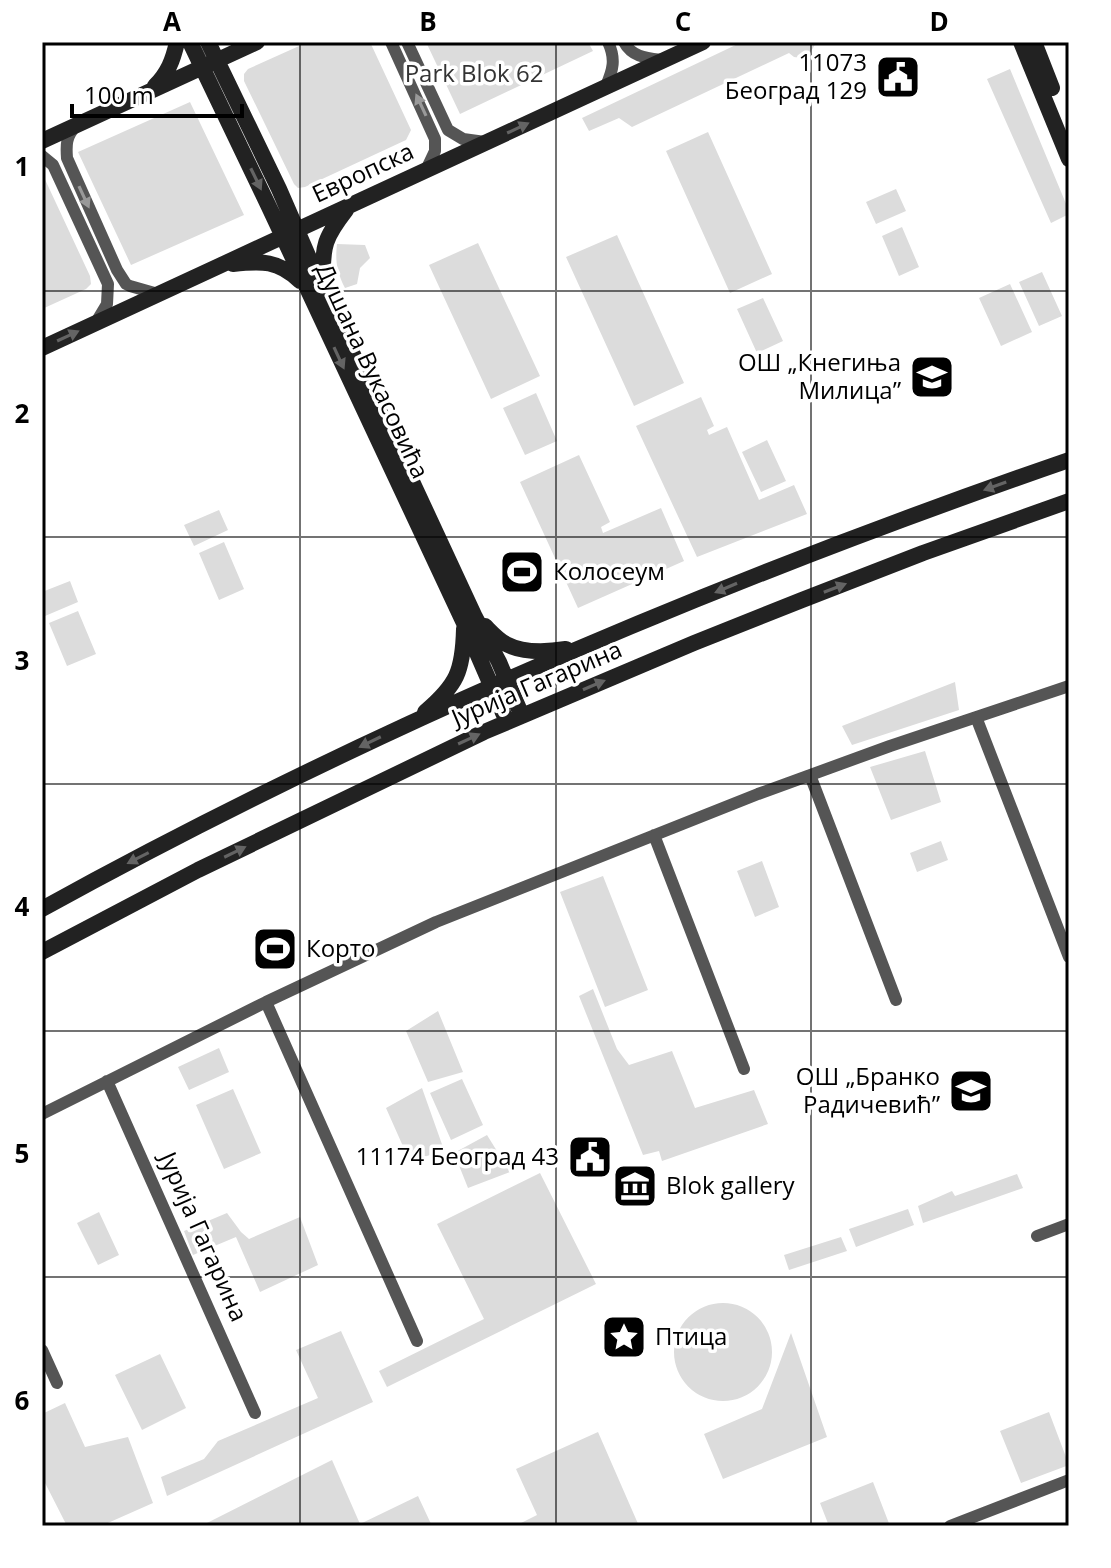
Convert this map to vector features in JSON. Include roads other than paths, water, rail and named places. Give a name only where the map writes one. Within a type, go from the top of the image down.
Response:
[{"type":"street","points":[[147,93],[167,71],[177,42]]},
{"type":"street","name":"Душана Вукасовића","points":[[190,42],[290,234],[323,290],[470,620]]},
{"type":"street","name":"Душана Вукасовића","points":[[208,42],[273,175],[306,287],[470,620],[515,719]]},
{"type":"street","points":[[42,141],[257,42]]},
{"type":"street","points":[[391,42],[435,139],[435,151],[426,170]]},
{"type":"street","points":[[407,42],[448,130],[463,139],[487,142]]},
{"type":"street","points":[[606,86],[614,63],[608,42]]},
{"type":"street","points":[[624,42],[639,57],[664,60]]},
{"type":"street","name":"Европска","points":[[42,348],[703,42]]},
{"type":"street","points":[[1021,42],[1069,159]]},
{"type":"street","points":[[1034,42],[1069,130]]},
{"type":"street","points":[[76,126],[67,139],[67,158],[117,270],[130,286],[159,294]]},
{"type":"street","points":[[42,156],[53,165],[108,284],[109,299],[95,324]]},
{"type":"street","points":[[323,290],[325,243],[348,206]]},
{"type":"street","points":[[224,264],[276,264],[289,270],[306,287]]},
{"type":"street","name":"Јурија Гагарина","points":[[42,909],[261,795],[500,683],[811,554],[1069,460]]},
{"type":"street","name":"Јурија Гагарина","points":[[42,952],[238,850],[444,750],[694,643],[923,553],[1069,501]]},
{"type":"street","points":[[409,724],[454,682],[470,620],[506,644],[516,647],[545,651],[587,645]]},
{"type":"street","points":[[42,1114],[266,1002],[436,922],[810,775],[1069,686]]},
{"type":"street","points":[[976,717],[1069,957]]},
{"type":"street","points":[[810,775],[896,1000]]},
{"type":"street","points":[[654,835],[744,1069]]},
{"type":"street","points":[[266,1002],[417,1341]]},
{"type":"street","name":"Јурија Гагарина","points":[[107,1081],[255,1413]]},
{"type":"street","points":[[1037,1236],[1069,1224]]},
{"type":"street","points":[[42,1350],[57,1383]]},
{"type":"street","points":[[950,1526],[1069,1480]]},
{"type":"place","name":"11073 Београд 129","points":[[898,77]]},
{"type":"place","name":"ОШ „Кнегиња Милица”","points":[[932,377]]},
{"type":"place","name":"Колосеум","points":[[522,572]]},
{"type":"place","name":"Корто","points":[[275,949]]},
{"type":"place","name":"ОШ „Бранко Радичевић”","points":[[971,1091]]},
{"type":"place","name":"11174 Београд 43","points":[[590,1157]]},
{"type":"place","name":"Blok gallery","points":[[635,1186]]},
{"type":"place","name":"Птица","points":[[624,1337]]},
{"type":"park label","name":"Park Blok 62","points":[[474,74]]}]
